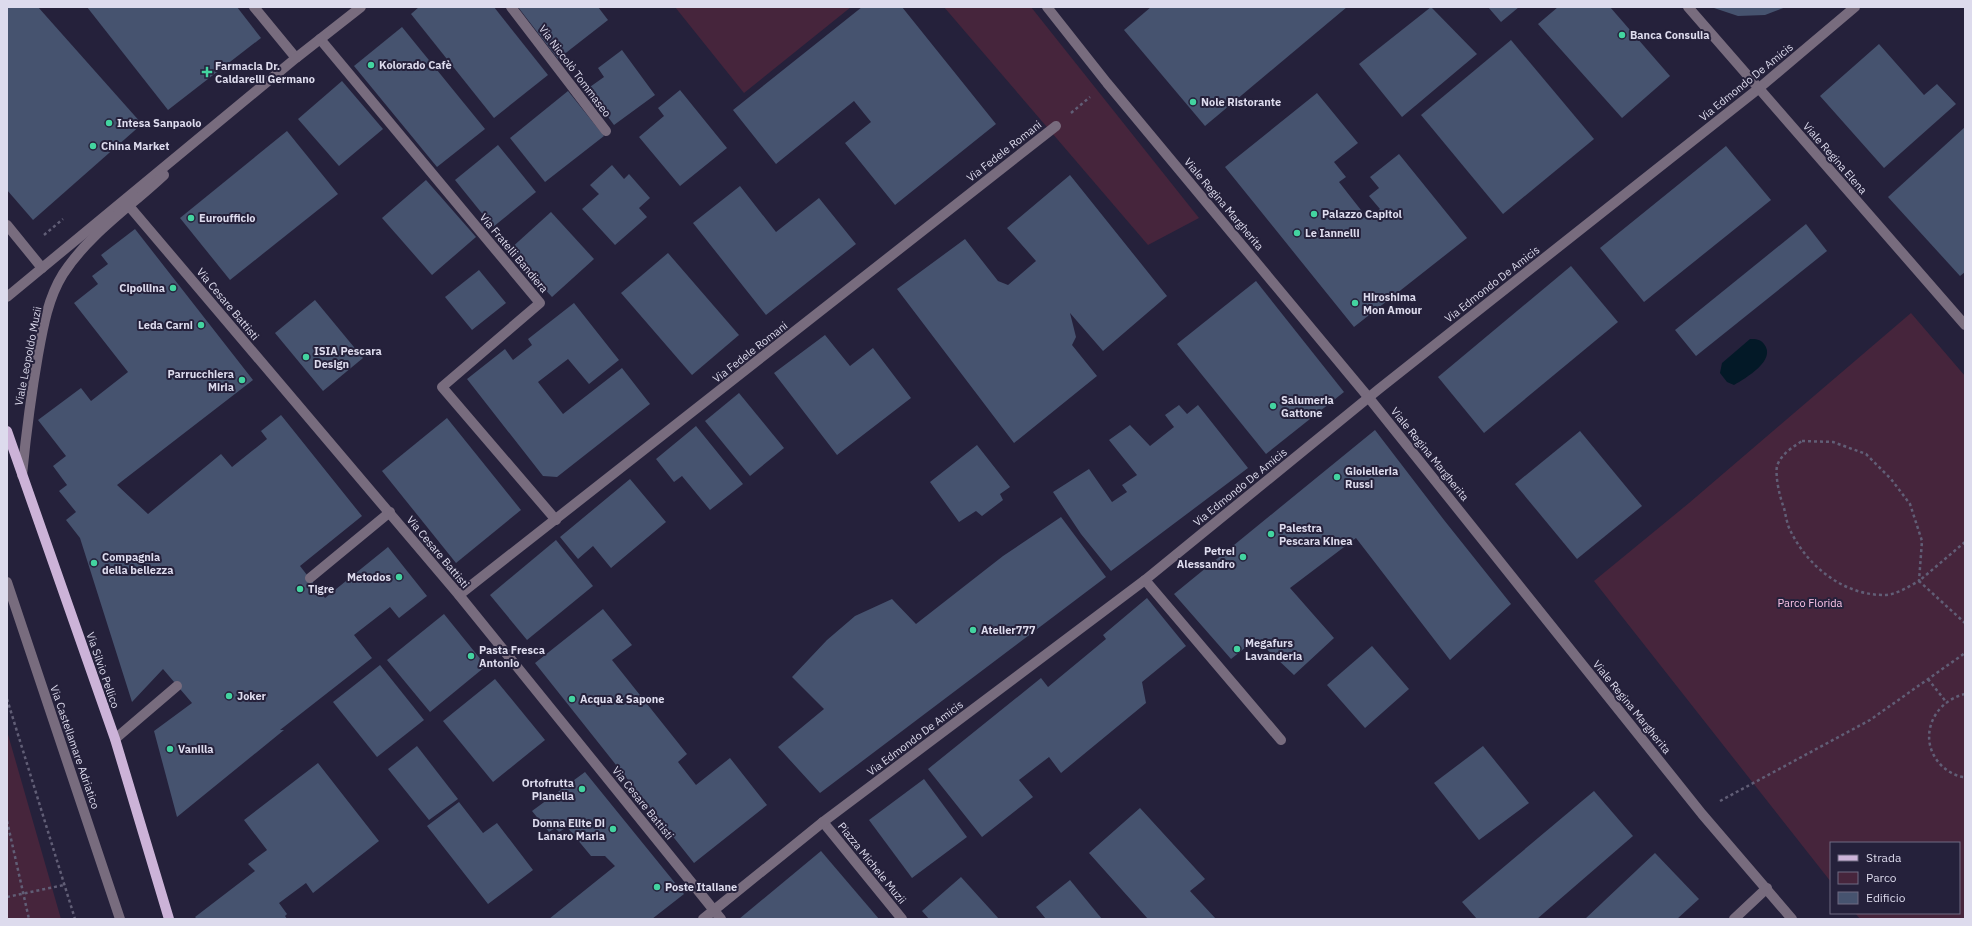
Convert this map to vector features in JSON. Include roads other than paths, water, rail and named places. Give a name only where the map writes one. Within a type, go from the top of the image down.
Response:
[{"type":"main road","name":"Via Silvio Pellico","points":[[7,431],[114,738],[169,919]]},
{"type":"street","points":[[254,7],[296,58]]},
{"type":"street","name":"Viale Leopoldo Muzii","points":[[7,297],[296,58],[361,7]]},
{"type":"street","name":"Via Niccolò Tommaseo","points":[[511,7],[606,131]]},
{"type":"street","name":"Viale Regina Margherita","points":[[1046,7],[1107,83],[1369,398],[1702,814],[1792,919]]},
{"type":"street","name":"Viale Regina Elena","points":[[1688,7],[1965,325]]},
{"type":"street","name":"Via Edmondo De Amicis","points":[[703,919],[823,822],[1145,580],[1369,398],[1758,89],[1855,7]]},
{"type":"street","name":"Via Fratelli Bandiera","points":[[320,39],[540,303],[442,387],[556,520]]},
{"type":"street","name":"Via Fedele Romani","points":[[458,595],[556,520],[1056,126]]},
{"type":"street","name":"Viale Leopoldo Muzii","points":[[22,475],[31,395],[44,326],[51,298],[63,274],[79,254],[106,225],[176,165],[184,150]]},
{"type":"street","name":"Via Cesare Battisti","points":[[129,206],[390,512],[721,919]]},
{"type":"street","points":[[7,225],[42,268]]},
{"type":"street","points":[[310,578],[390,512]]},
{"type":"street","points":[[1145,580],[1282,740]]},
{"type":"street","name":"Via Castellamare Adriatico","points":[[7,582],[120,919]]},
{"type":"street","points":[[114,738],[177,686]]},
{"type":"street","name":"Piazza Michele Muzii","points":[[823,822],[902,919]]},
{"type":"street","points":[[1734,919],[1767,888]]},
{"type":"water","points":[[1750,339],[1761,341],[1764,344],[1767,350],[1763,362],[1746,378],[1734,385],[1727,382],[1720,373],[1722,363]]},
{"type":"place","name":"Banca Consulia","points":[[1622,35]]},
{"type":"place","name":"Kolorado Cafè","points":[[371,65]]},
{"type":"place","name":"Farmacia Dr. Caldarelli Germano","points":[[207,72]]},
{"type":"place","name":"Nole Ristorante","points":[[1193,102]]},
{"type":"place","name":"Intesa Sanpaolo","points":[[109,123]]},
{"type":"place","name":"China Market","points":[[93,146]]},
{"type":"place","name":"Palazzo Capitol","points":[[1314,214]]},
{"type":"place","name":"Euroufficio","points":[[191,218]]},
{"type":"place","name":"Le Iannelli","points":[[1297,233]]},
{"type":"place","name":"Cipollina","points":[[173,288]]},
{"type":"place","name":"Hiroshima Mon Amour","points":[[1355,303]]},
{"type":"place","name":"Leda Carni","points":[[201,325]]},
{"type":"place","name":"ISIA Pescara Design","points":[[306,357]]},
{"type":"place","name":"Parrucchiera Miria","points":[[242,380]]},
{"type":"place","name":"Salumeria Gattone","points":[[1273,406]]},
{"type":"place","name":"Gioielleria Russi","points":[[1337,477]]},
{"type":"place","name":"Palestra Pescara Kinea","points":[[1271,534]]},
{"type":"place","name":"Petrei Alessandro","points":[[1243,557]]},
{"type":"place","name":"Compagnia della bellezza","points":[[94,563]]},
{"type":"place","name":"Metodos","points":[[399,577]]},
{"type":"place","name":"Tigre","points":[[300,589]]},
{"type":"place","name":"Atelier777","points":[[973,630]]},
{"type":"place","name":"Megafurs Lavanderia","points":[[1237,649]]},
{"type":"place","name":"Pasta Fresca Antonio","points":[[471,656]]},
{"type":"place","name":"Joker","points":[[229,696]]},
{"type":"place","name":"Acqua & Sapone","points":[[572,699]]},
{"type":"place","name":"Vanilla","points":[[170,749]]},
{"type":"place","name":"Ortofrutta Pianella","points":[[582,789]]},
{"type":"place","name":"Donna Elite Di Lanaro Maria","points":[[613,829]]},
{"type":"place","name":"Poste Italiane","points":[[657,887]]},
{"type":"park label","name":"Parco Florida","points":[[1810,603]]}]
